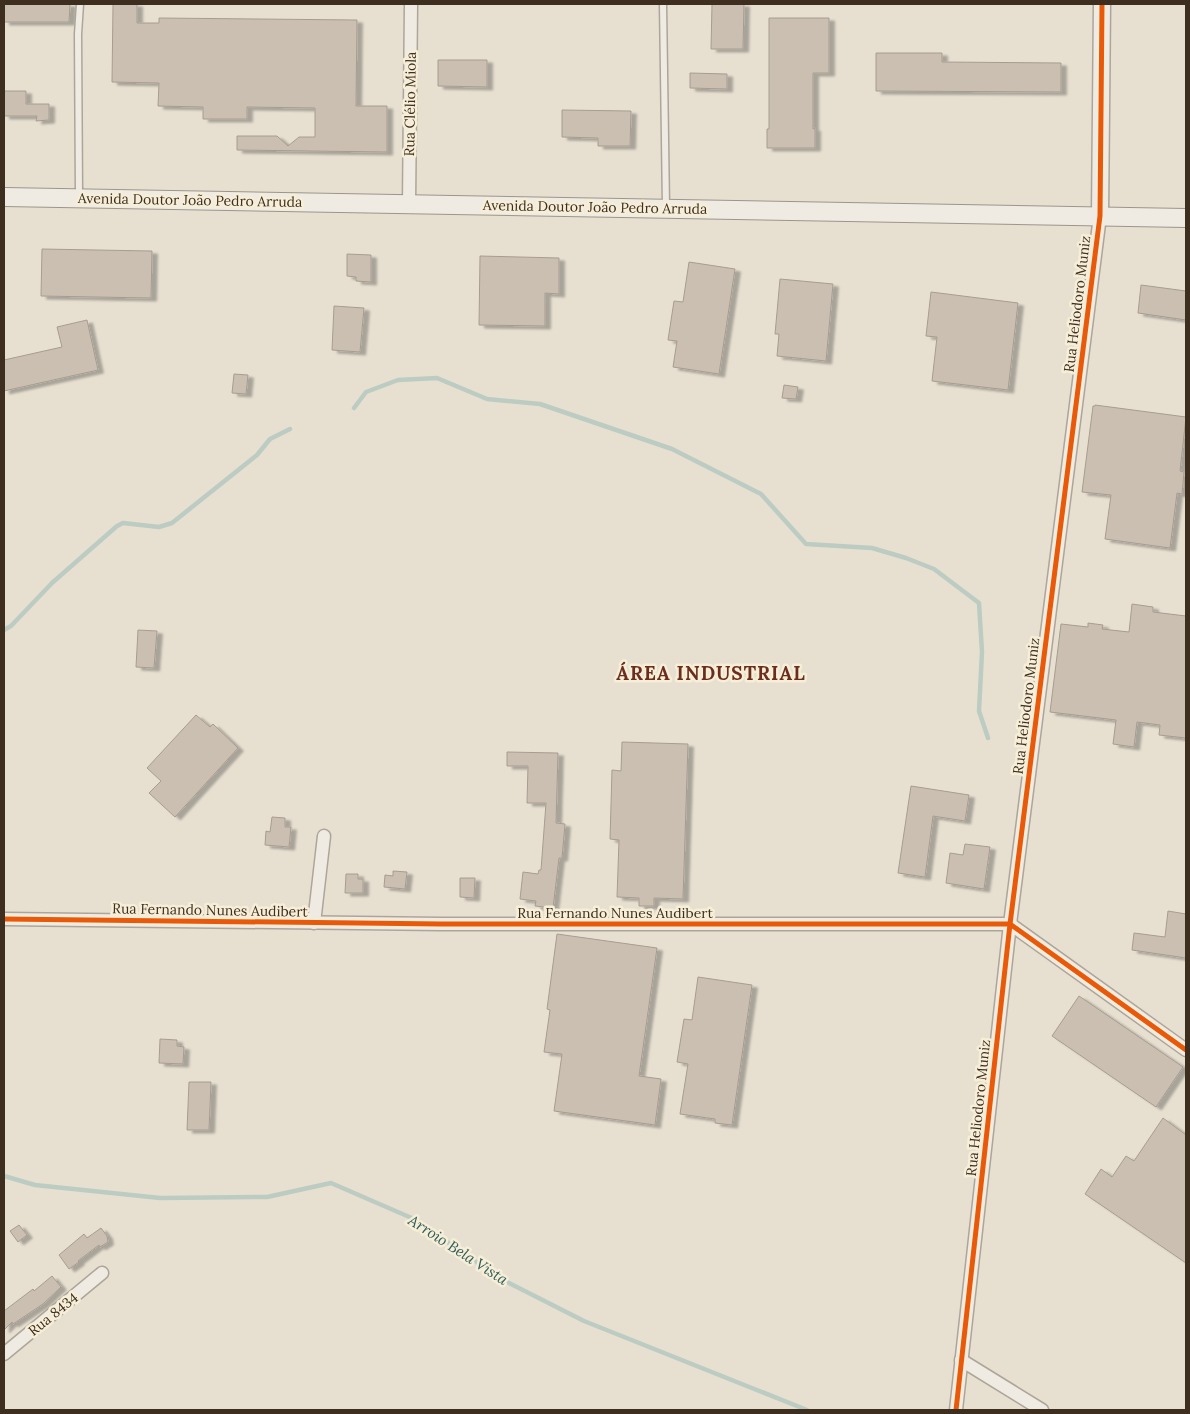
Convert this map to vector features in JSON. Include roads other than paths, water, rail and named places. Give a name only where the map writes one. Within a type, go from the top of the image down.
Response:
[{"type":"main road","name":"Avenida Doutor João Pedro Arruda","points":[[4,197],[1186,218]]},
{"type":"street","name":"Rua Clélio Miola","points":[[409,204],[412,4]]},
{"type":"street","name":"Rua Heliodoro Muniz","points":[[956,1410],[1010,924],[1100,216],[1102,4]]},
{"type":"street","points":[[314,923],[324,836]]},
{"type":"street","name":"Rua Fernando Nunes Audibert","points":[[4,919],[314,923],[1010,924]]},
{"type":"street","points":[[1010,924],[1186,1050]]},
{"type":"street","name":"Rua 8434","points":[[4,1354],[102,1273]]},
{"type":"street","points":[[961,1360],[1042,1410]]},
{"type":"lane","points":[[79,198],[78,34],[80,4]]},
{"type":"lane","points":[[663,4],[666,209]]},
{"type":"waterway","points":[[354,408],[366,392],[398,380],[437,378],[487,399],[540,404],[672,449],[761,494],[806,544],[872,548],[934,569],[979,603],[982,652],[979,711],[988,738]]},
{"type":"waterway","points":[[4,630],[11,626],[52,583],[117,526],[123,523],[159,527],[172,523],[257,455],[270,439],[290,429]]},
{"type":"waterway","name":"Arroio Bela Vista","points":[[4,1176],[35,1185],[160,1198],[267,1197],[331,1183],[414,1219],[501,1279],[584,1321],[807,1410]]},
{"type":"district","name":"ÁREA INDUSTRIAL","points":[[711,673]]}]
